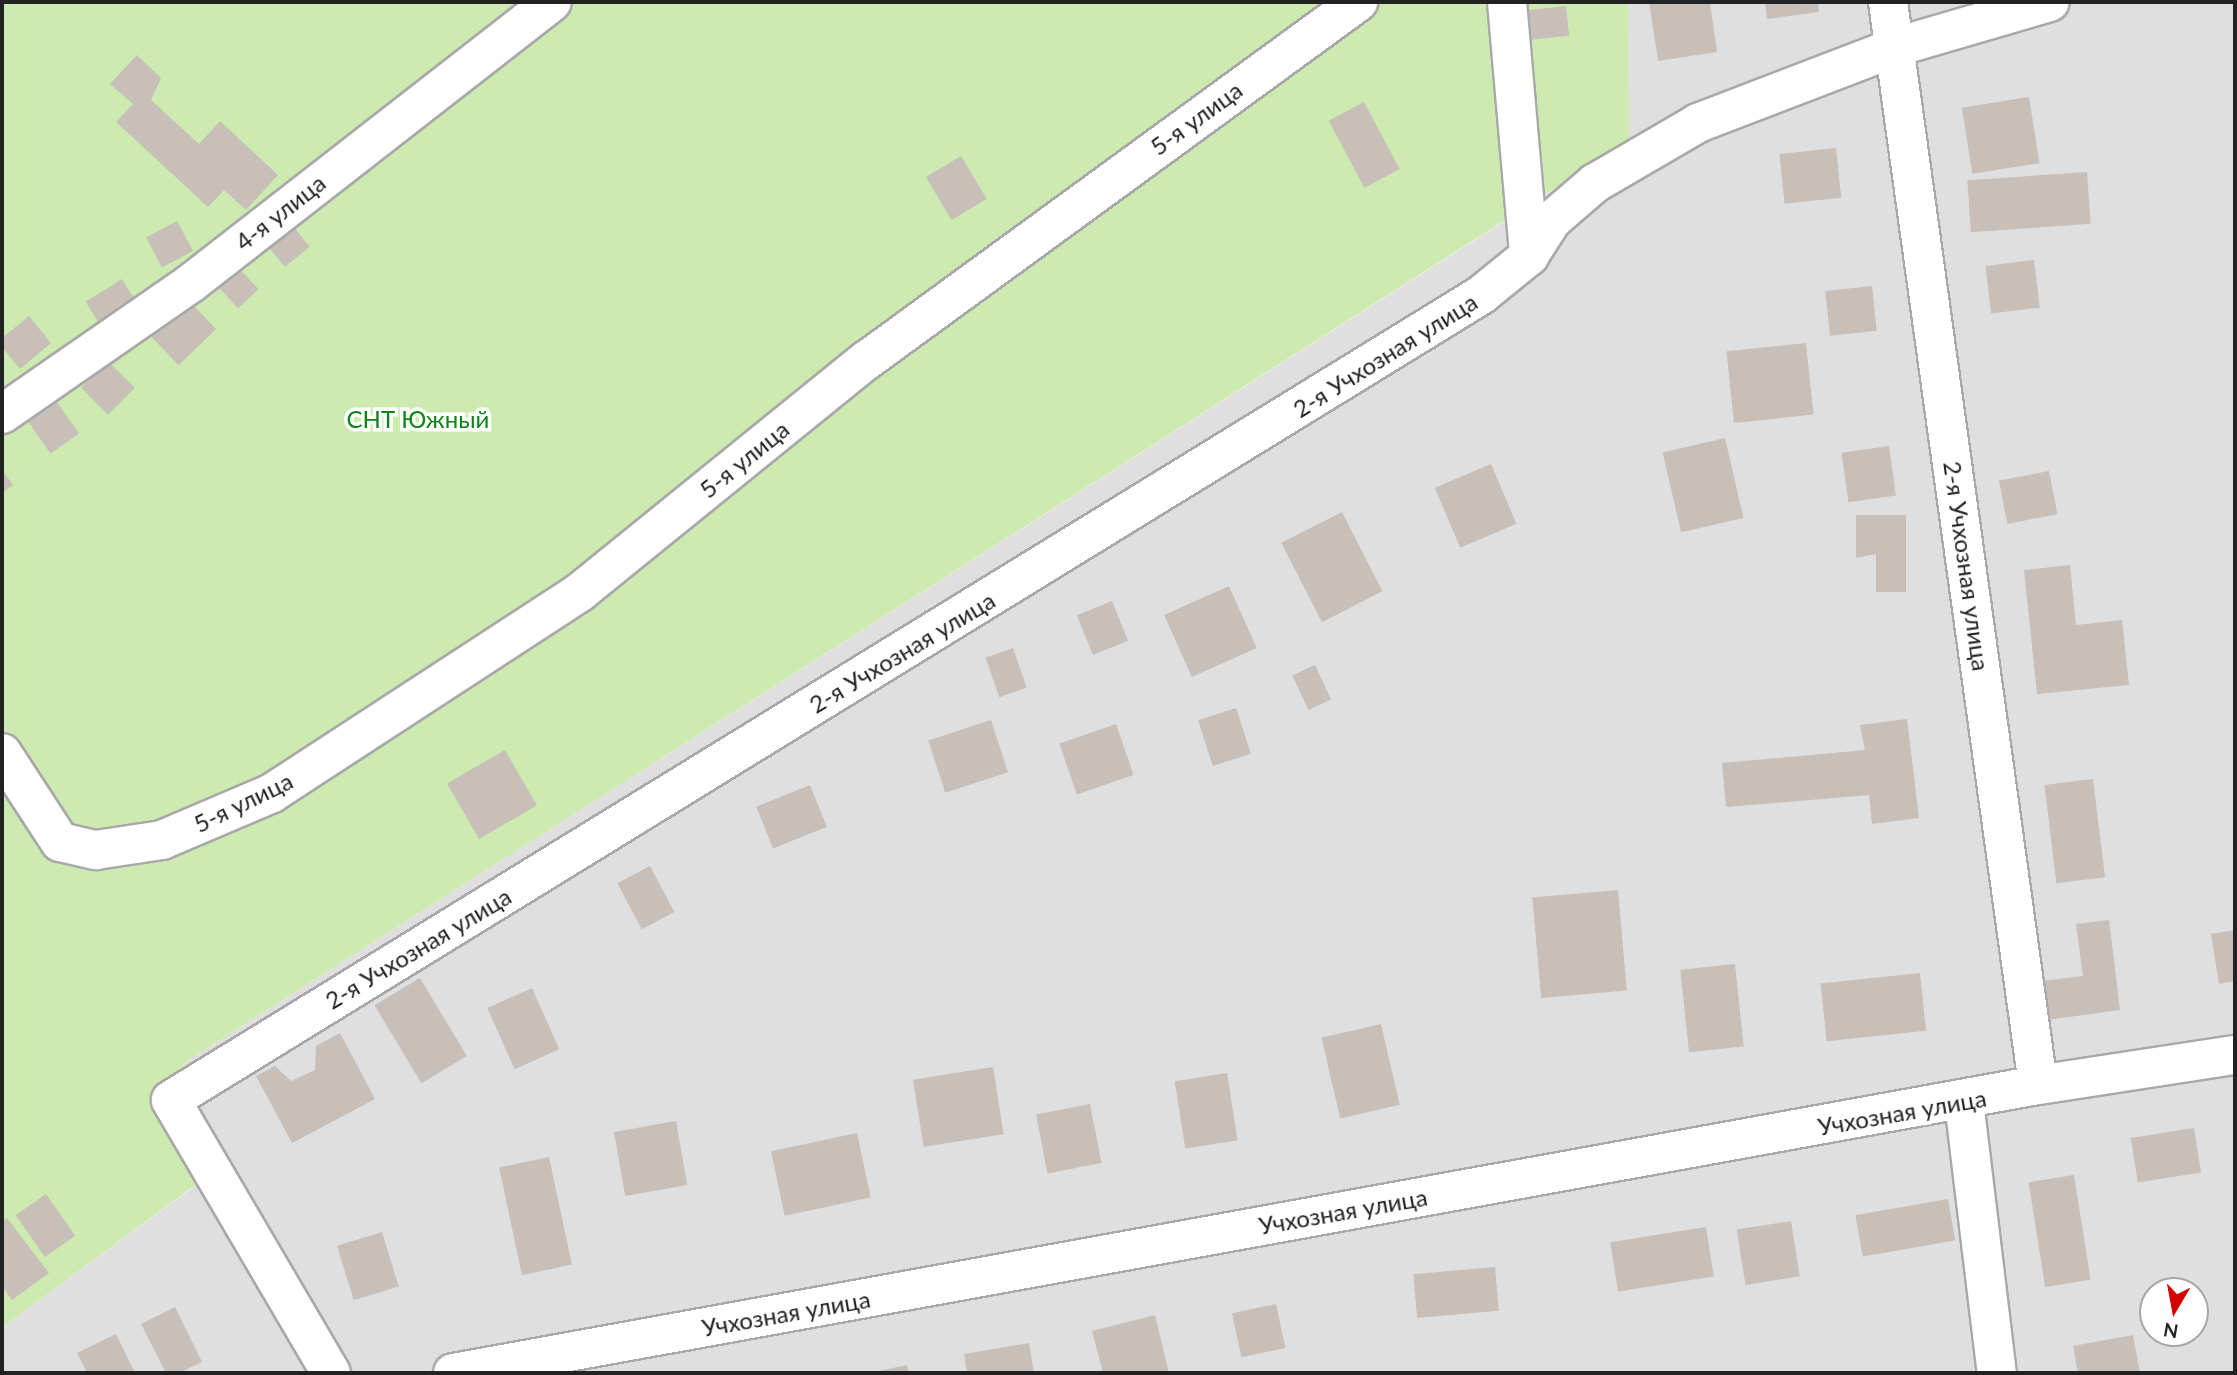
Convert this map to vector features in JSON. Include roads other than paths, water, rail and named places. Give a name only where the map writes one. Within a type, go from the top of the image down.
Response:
[{"type":"street","name":"4-я улица","points":[[2,414],[191,283],[552,2]]},
{"type":"street","name":"5-я улица","points":[[2,753],[60,842],[96,850],[162,840],[272,793],[580,592],[878,351],[1358,2]]},
{"type":"street","points":[[1507,2],[1529,257]]},
{"type":"street","name":"2-я Учхозная улица","points":[[1888,2],[2038,1085]]},
{"type":"street","name":"2-я Учхозная улица","points":[[331,1373],[171,1100],[1481,295],[1529,257],[1552,220],[1595,183],[1698,123],[1896,47],[2050,2]]},
{"type":"street","name":"Учхозная улица","points":[[453,1373],[1964,1102],[2038,1085],[2235,1055]]},
{"type":"street","points":[[1964,1102],[1997,1373]]},
{"type":"park label","name":"СНТ Южный","points":[[418,419]]}]
